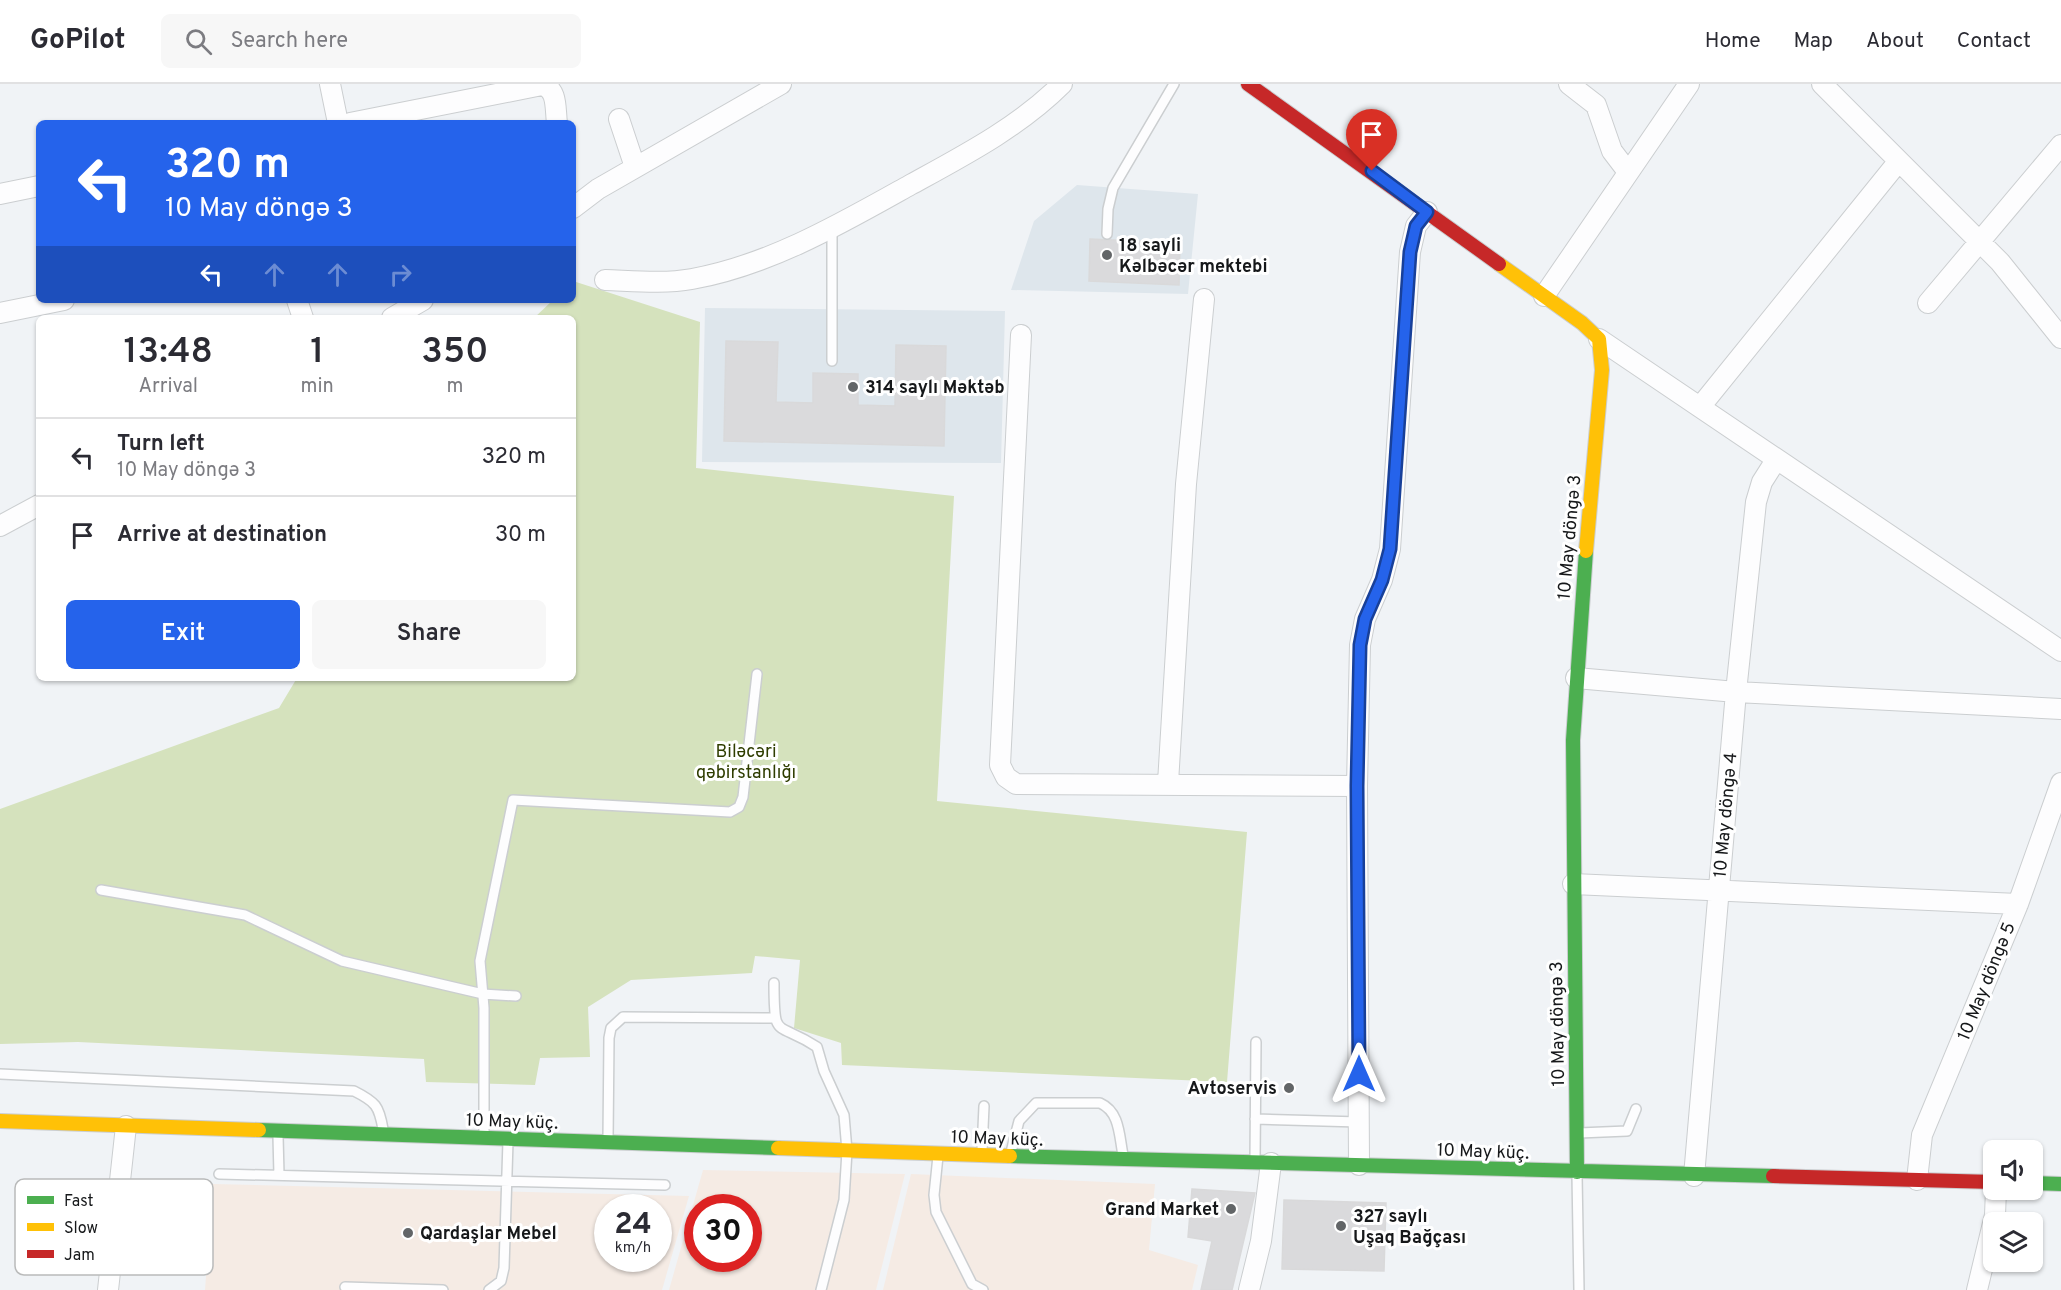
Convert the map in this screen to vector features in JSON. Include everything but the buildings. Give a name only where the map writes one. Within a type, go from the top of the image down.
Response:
[{"type":"main road","points":[[1248,84],[1544,296],[1599,339]]},
{"type":"main road","name":"10 May döngə 3","points":[[1577,1172],[1573,884],[1576,678],[1602,370],[1599,339]]},
{"type":"main road","name":"10 May küç.","points":[[0,1121],[1124,1160],[1983,1182]]},
{"type":"main road","points":[[2043,1183],[2061,1184]]},
{"type":"street","points":[[330,84],[337,120]]},
{"type":"street","points":[[576,206],[598,189],[635,167],[781,84]]},
{"type":"street","points":[[605,280],[670,282],[693,279],[774,253],[832,229],[1005,130],[1062,84]]},
{"type":"street","points":[[1569,84],[1596,105],[1612,151],[1628,172]]},
{"type":"street","points":[[1544,296],[1689,84]]},
{"type":"street","points":[[1822,84],[1898,162],[1949,208],[1981,241],[2061,338]]},
{"type":"street","points":[[362,120],[471,92],[534,85],[548,86],[553,92],[557,120]]},
{"type":"street","points":[[619,119],[635,167]]},
{"type":"street","points":[[1928,303],[2061,145]]},
{"type":"street","points":[[1700,407],[1898,162]]},
{"type":"street","points":[[0,194],[36,187]]},
{"type":"street","points":[[1359,1165],[1357,786],[1360,645],[1365,619],[1382,580],[1390,549],[1410,252],[1416,226],[1427,212]]},
{"type":"street","points":[[1168,783],[1186,484],[1204,298]]},
{"type":"street","points":[[0,314],[50,303]]},
{"type":"street","points":[[397,315],[418,303]]},
{"type":"street","points":[[1021,335],[1000,765],[1006,777],[1016,784],[1168,783],[1357,786]]},
{"type":"street","points":[[1599,339],[2061,651]]},
{"type":"street","name":"10 May döngə 4","points":[[1694,1176],[1736,692],[1756,502],[1762,482],[1776,460]]},
{"type":"street","points":[[0,526],[36,507]]},
{"type":"street","points":[[1576,678],[1736,692],[2061,709]]},
{"type":"street","name":"10 May döngə 5","points":[[1917,1180],[1922,1135],[2018,904],[2061,783]]},
{"type":"street","points":[[1573,884],[1719,888],[2018,904]]},
{"type":"street","points":[[120,1179],[126,1126]]},
{"type":"street","points":[[1249,1290],[1261,1241],[1263,1163]]},
{"type":"street","points":[[1977,1290],[1995,1215],[1996,1200]]},
{"type":"street","points":[[108,1290],[110,1275]]},
{"type":"lane","points":[[1107,234],[1108,209],[1113,188],[1174,84]]},
{"type":"lane","points":[[832,229],[832,361]]},
{"type":"lane","points":[[484,1138],[483,994],[480,961],[509,807],[513,800],[730,812],[739,807],[742,797],[757,674]]},
{"type":"lane","points":[[101,890],[245,915],[342,961],[483,994],[516,996]]},
{"type":"lane","points":[[774,983],[774,1018],[784,1032],[818,1047],[824,1071],[844,1115],[847,1151],[844,1200],[821,1290]]},
{"type":"lane","points":[[608,1142],[609,1038],[615,1021],[623,1017],[774,1018]]},
{"type":"lane","points":[[1256,1042],[1255,1119],[1263,1163]]},
{"type":"lane","points":[[0,1074],[354,1091],[368,1098],[379,1109],[384,1135]]},
{"type":"lane","points":[[1010,1156],[1019,1121],[1036,1103],[1100,1103],[1108,1107],[1115,1115],[1124,1160]]},
{"type":"lane","points":[[982,1155],[984,1106]]},
{"type":"lane","points":[[1576,1133],[1627,1131],[1636,1109]]},
{"type":"lane","points":[[1255,1119],[1359,1122]]},
{"type":"lane","points":[[278,1131],[279,1175]]},
{"type":"lane","points":[[489,1290],[501,1281],[504,1268],[508,1139]]},
{"type":"lane","points":[[939,1154],[934,1195],[936,1212],[972,1284],[983,1290]]},
{"type":"lane","points":[[1577,1172],[1579,1290]]},
{"type":"lane","points":[[219,1173],[665,1185]]},
{"type":"lane","points":[[345,1287],[443,1290]]},
{"type":"shaded area","name":"18 sayli Kəlbəcər mektebi","points":[[1077,185],[1198,194],[1188,294],[1011,290],[1034,221]]},
{"type":"shaded area","name":"314 saylı Məktəb","points":[[705,308],[1005,311],[1001,463],[702,462]]},
{"type":"shaded area","points":[[703,1170],[905,1174],[876,1290],[669,1290],[684,1237],[684,1272],[762,1272],[762,1194],[696,1194]]},
{"type":"shaded area","points":[[911,1174],[1155,1184],[1149,1250],[1198,1265],[1192,1290],[883,1290]]},
{"type":"shaded area","name":"Qardaşlar Mebel","points":[[213,1184],[610,1194],[594,1194],[594,1272],[667,1272],[662,1290],[205,1290],[206,1275],[213,1275]]},
{"type":"shaded area","name":"Qardaşlar Mebel","points":[[672,1196],[684,1196],[684,1213],[672,1255]]},
{"type":"green space","name":"Biləcəri qəbirstanlığı","points":[[576,282],[700,322],[696,468],[954,496],[937,801],[1247,832],[1227,1082],[842,1065],[841,1043],[794,1028],[800,960],[755,956],[752,973],[631,980],[588,1007],[590,1057],[540,1058],[535,1085],[426,1082],[424,1059],[78,1042],[0,1044],[0,809],[279,708],[295,681],[576,681],[576,315],[537,315],[550,303],[576,303]]},
{"type":"traffic: fast","points":[[1577,1172],[1573,740],[1586,551]]},
{"type":"traffic: fast","points":[[259,1130],[778,1148]]},
{"type":"traffic: fast","points":[[1010,1156],[1773,1176]]},
{"type":"traffic: fast","points":[[2043,1183],[2061,1184]]},
{"type":"traffic: slow","points":[[1499,264],[1582,323],[1599,339],[1602,370],[1586,551]]},
{"type":"traffic: slow","points":[[0,1121],[259,1130]]},
{"type":"traffic: slow","points":[[778,1148],[1010,1156]]},
{"type":"traffic: jam","points":[[1248,84],[1499,264]]},
{"type":"traffic: jam","points":[[1773,1176],[1983,1182]]},
{"type":"place","name":"18 sayli Kəlbəcər mektebi","points":[[1107,255]]},
{"type":"place","name":"314 saylı Məktəb","points":[[853,387]]},
{"type":"place","name":"Avtoservis","points":[[1289,1088]]},
{"type":"place","name":"Grand Market","points":[[1231,1209]]},
{"type":"place","name":"327 saylı Uşaq Bağçası","points":[[1341,1226]]},
{"type":"place","name":"Qardaşlar Mebel","points":[[408,1233]]},
{"type":"route","points":[[1359,1074],[1357,786],[1360,645],[1365,619],[1382,580],[1390,549],[1410,252],[1416,226],[1427,212],[1372,171]]}]
